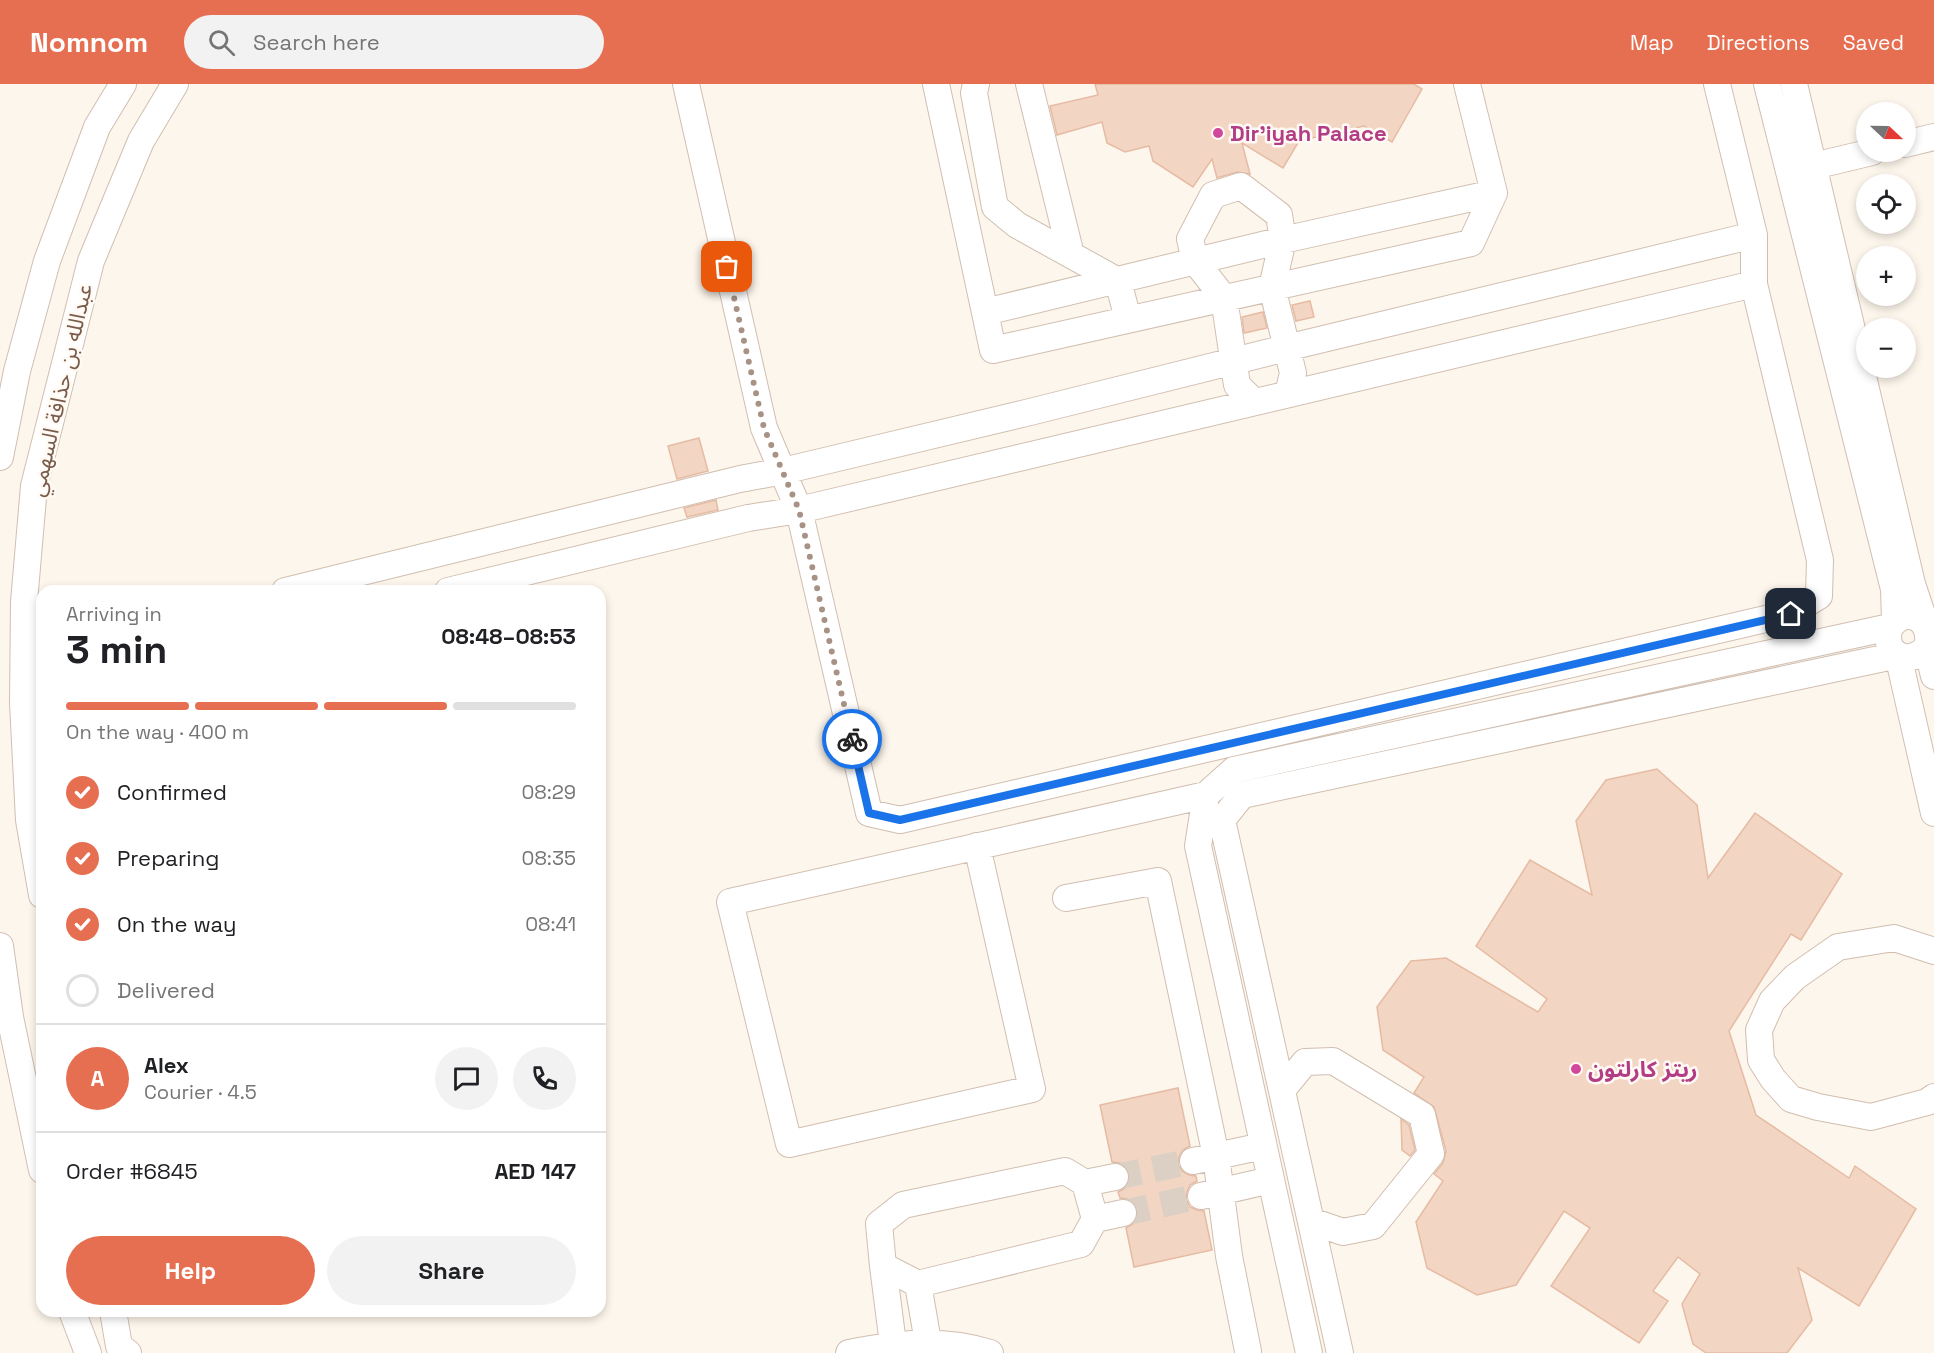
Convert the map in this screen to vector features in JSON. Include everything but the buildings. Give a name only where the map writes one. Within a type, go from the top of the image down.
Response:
[{"type":"street","name":"عبدالله بن حذافة السهمي","points":[[0,457],[17,371],[47,261],[98,127],[123,84]]},
{"type":"street","name":"عبدالله بن حذافة السهمي","points":[[36,860],[29,820],[34,486],[91,261],[141,141],[175,84]]},
{"type":"street","points":[[686,84],[764,428],[799,510],[869,813],[900,820],[1791,614],[1819,596],[1821,560],[1754,284],[1754,235],[1718,84]]},
{"type":"street","points":[[936,84],[993,350],[1471,243],[1494,193],[1467,84]]},
{"type":"street","points":[[976,84],[974,93],[995,207],[1017,225],[1118,281],[1128,320]]},
{"type":"street","points":[[1029,84],[1071,255]]},
{"type":"street","points":[[1767,84],[1894,589],[1892,624],[1887,634],[1888,643],[1898,655],[1915,657],[1922,653],[1929,638]]},
{"type":"street","points":[[1794,84],[1912,584],[1929,638],[1934,676]]},
{"type":"street","points":[[1916,141],[1934,137]]},
{"type":"street","points":[[1788,172],[1856,156]]},
{"type":"street","points":[[1254,402],[1238,385],[1224,298],[1195,261],[1190,239],[1213,195],[1241,186],[1279,215],[1283,240],[1272,287],[1293,373],[1288,394]]},
{"type":"street","points":[[985,312],[1283,240],[1494,193]]},
{"type":"street","points":[[965,220],[995,207]]},
{"type":"street","points":[[309,585],[729,481],[783,471],[1754,235]]},
{"type":"street","points":[[473,585],[748,518],[799,510],[1754,284]]},
{"type":"street","points":[[977,846],[1032,1089],[789,1144],[730,902],[977,846],[1206,795],[1234,770],[1892,624],[1902,616],[1912,616],[1929,638]]},
{"type":"street","points":[[1898,655],[1934,813]]},
{"type":"street","points":[[1340,1353],[1222,820],[1242,795],[1898,655]]},
{"type":"street","points":[[1206,795],[1198,846],[1309,1353]]},
{"type":"street","points":[[1066,898],[1158,882],[1204,1159],[1248,1351]]},
{"type":"street","points":[[1934,951],[1894,938],[1838,947],[1795,977],[1772,1001],[1759,1030],[1761,1060],[1773,1079],[1791,1099],[1818,1107],[1871,1117],[1927,1102],[1934,1097]]},
{"type":"street","points":[[0,946],[10,1017],[36,1141]]},
{"type":"street","points":[[1282,1090],[1305,1062],[1333,1061],[1422,1115],[1429,1144],[1431,1155],[1373,1226],[1343,1232],[1311,1221]]},
{"type":"street","points":[[1204,1159],[1263,1146]]},
{"type":"street","points":[[893,1344],[879,1224],[903,1205],[1065,1171],[1085,1183],[1115,1177]]},
{"type":"street","points":[[1211,1194],[1271,1180]]},
{"type":"street","points":[[883,1266],[918,1284],[1081,1244],[1095,1219],[1085,1183]]},
{"type":"street","points":[[1095,1219],[1123,1213]]},
{"type":"street","points":[[918,1284],[928,1342]]},
{"type":"street","points":[[74,1317],[88,1353]]},
{"type":"street","points":[[114,1317],[119,1346],[128,1353]]},
{"type":"street","points":[[849,1353],[893,1344],[928,1342],[973,1347],[990,1353]]},
{"type":"tunnel","points":[[1115,1177],[1193,1161]]},
{"type":"tunnel","points":[[1123,1213],[1201,1196]]},
{"type":"way so far","points":[[727,267],[764,428],[799,510],[852,739]]},
{"type":"place","name":"Dir'iyah Palace","points":[[1218,133]]},
{"type":"place","name":"ريتز كارلتون","points":[[1576,1069]]},
{"type":"route","points":[[852,739],[869,813],[900,820],[1791,614]]}]
